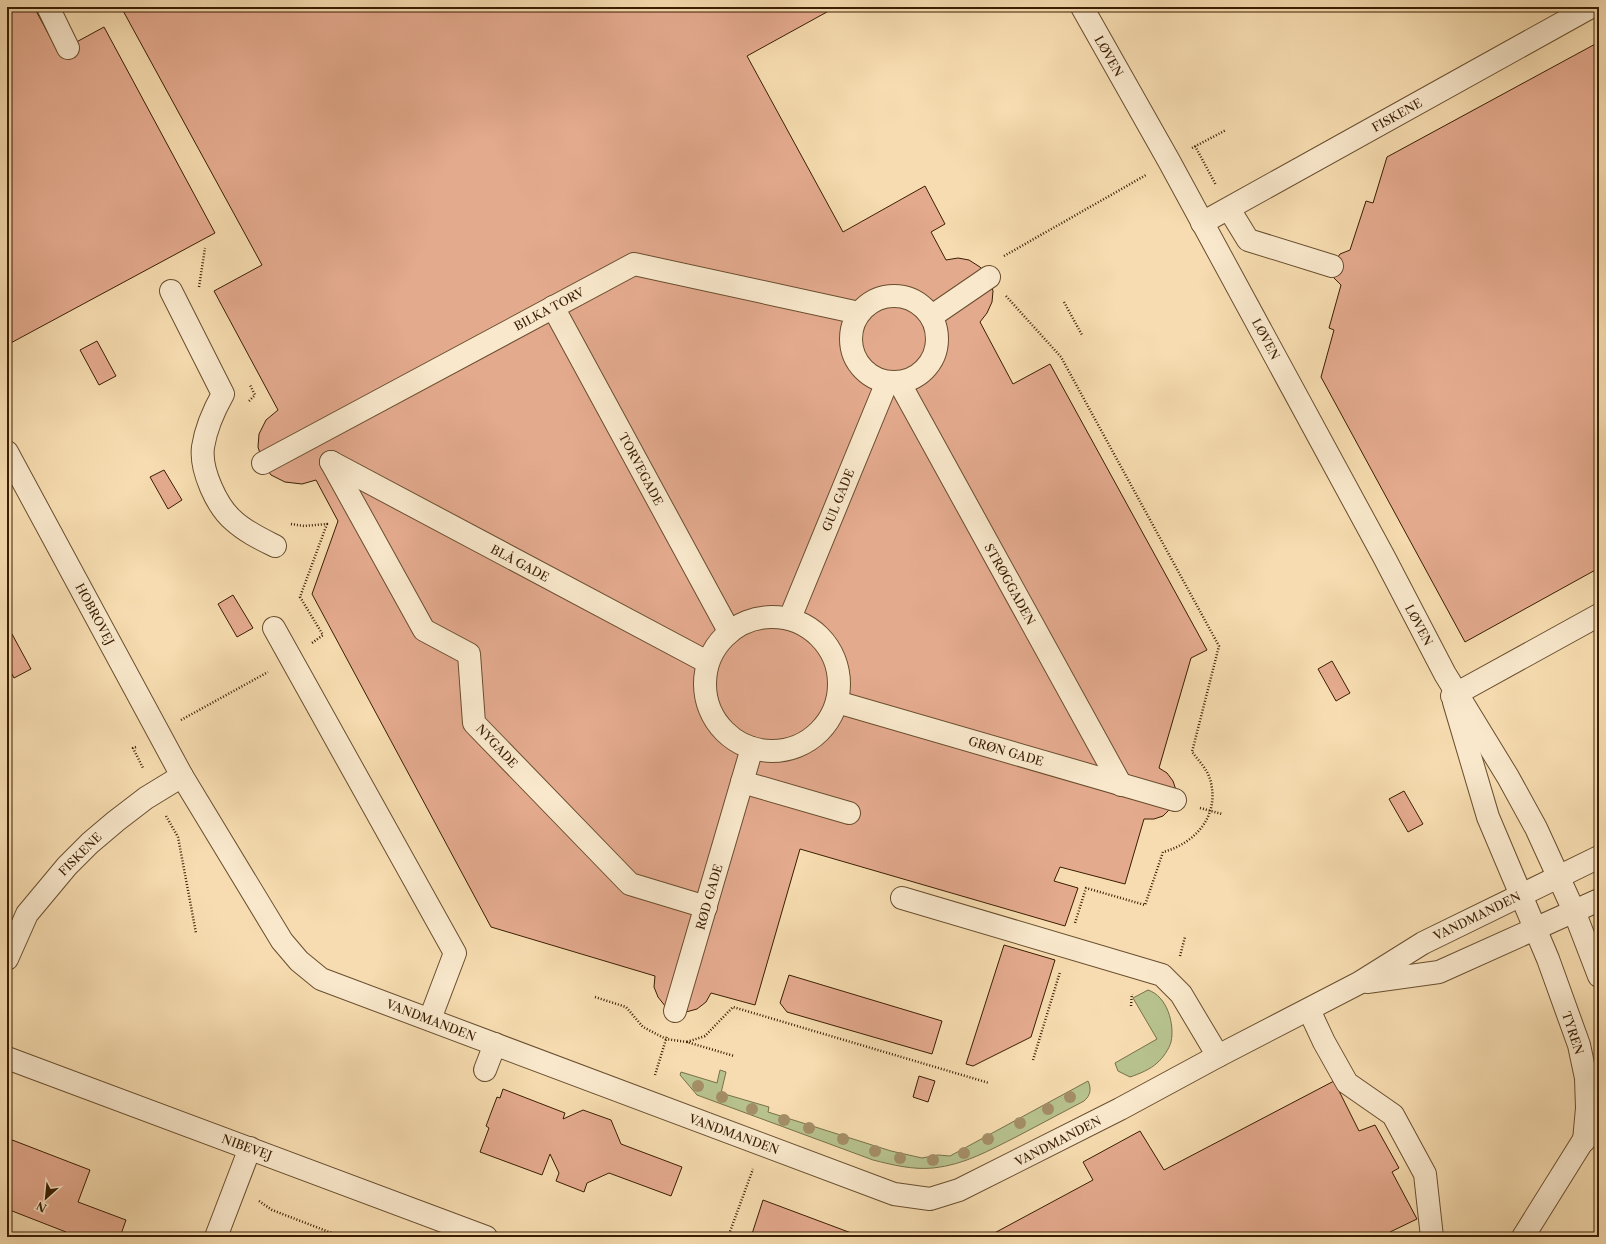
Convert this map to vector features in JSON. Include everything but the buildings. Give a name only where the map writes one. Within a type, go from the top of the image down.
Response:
[{"type":"street","points":[[48,7],[68,48]]},
{"type":"street","name":"LØVEN","points":[[1082,7],[1169,161],[1384,557],[1445,674],[1454,695],[1488,817],[1521,895]]},
{"type":"street","name":"FISKENE","points":[[1202,223],[1587,8]]},
{"type":"street","points":[[1229,209],[1248,240],[1332,266]]},
{"type":"street","name":"BILKA TORV","points":[[263,464],[634,264],[858,313]]},
{"type":"street","points":[[932,316],[989,277]]},
{"type":"street","points":[[171,291],[224,394],[210,422],[203,449],[206,476],[212,491],[221,507],[233,521],[251,534],[275,546]]},
{"type":"street","points":[[896,295],[910,298],[922,305],[932,316],[937,330],[938,344],[933,358],[925,370],[913,378],[893,382],[873,377],[861,368],[853,356],[850,341],[852,326],[858,313],[869,303],[882,297],[896,295]]},
{"type":"street","name":"TORVEGADE","points":[[553,307],[729,632]]},
{"type":"street","name":"GUL GADE","points":[[790,618],[893,382]]},
{"type":"street","name":"STRØGGADEN","points":[[893,382],[1121,785]]},
{"type":"street","name":"HOBROVEJ","points":[[7,452],[182,776]]},
{"type":"street","name":"BLÅ GADE","points":[[331,462],[706,662],[707,665]]},
{"type":"street","name":"NYGADE","points":[[331,462],[424,630],[469,654],[474,723],[630,884],[706,907]]},
{"type":"street","points":[[1454,695],[1599,615]]},
{"type":"street","points":[[768,616],[790,618],[809,627],[825,642],[835,660],[840,681],[837,702],[828,721],[814,737],[795,747],[773,751],[752,748],[733,739],[718,724],[708,707],[704,686],[707,665],[715,647],[729,632],[747,620],[768,616]]},
{"type":"street","points":[[274,628],[456,953],[430,1019]]},
{"type":"street","name":"LØVEN","points":[[1454,695],[1508,777],[1536,828],[1574,911]]},
{"type":"street","name":"GRØN GADE","points":[[837,702],[1175,800]]},
{"type":"street","name":"RØD GADE","points":[[675,1011],[752,748]]},
{"type":"street","name":"FISKENE","points":[[7,959],[27,914],[67,866],[116,820],[146,798],[182,776]]},
{"type":"street","name":"VANDMANDEN","points":[[182,776],[282,940],[299,961],[321,978],[894,1194],[930,1199],[959,1190],[1120,1109],[1359,983],[1423,943],[1599,857]]},
{"type":"street","points":[[742,782],[849,813]]},
{"type":"street","name":"TYREN","points":[[1521,895],[1548,959],[1579,1045],[1586,1078],[1587,1108],[1584,1141]]},
{"type":"street","points":[[902,898],[1162,975],[1181,994],[1218,1056]]},
{"type":"street","name":"VANDMANDEN","points":[[1359,983],[1439,972],[1599,900]]},
{"type":"street","points":[[1574,911],[1599,976]]},
{"type":"street","points":[[1309,1010],[1324,1042],[1347,1083],[1393,1115],[1425,1174],[1432,1237]]},
{"type":"street","points":[[485,1070],[495,1044]]},
{"type":"street","name":"NIBEVEJ","points":[[7,1058],[486,1237]]},
{"type":"street","name":"TYREN","points":[[1523,1237],[1584,1141],[1599,1113]]},
{"type":"street","points":[[216,1237],[250,1148]]},
{"type":"path","points":[[1169,161],[1226,130]]},
{"type":"path","points":[[1195,146],[1229,209]]},
{"type":"path","points":[[1033,1060],[1086,888],[1145,905],[1163,852],[1176,849],[1190,840],[1201,829],[1207,819],[1213,796],[1211,782],[1203,766],[1192,752],[1219,646],[1061,357],[989,277],[1000,258],[1147,174]]},
{"type":"path","points":[[1064,302],[1082,334]]},
{"type":"path","points":[[178,837],[196,933]]},
{"type":"path","points":[[687,1042],[705,1036],[733,1008],[989,1083]]},
{"type":"path","points":[[646,1101],[675,1011]]},
{"type":"path","points":[[728,1237],[762,1144]]},
{"type":"green space","points":[[1148,990],[1155,993],[1165,1004],[1172,1027],[1171,1042],[1166,1053],[1154,1065],[1145,1071],[1130,1077],[1118,1071],[1115,1063],[1157,1039],[1133,998]]},
{"type":"green space","points":[[720,1070],[726,1072],[721,1093],[769,1107],[768,1112],[891,1151],[922,1158],[938,1155],[950,1156],[1088,1081],[1090,1090],[1088,1097],[1084,1101],[986,1152],[955,1164],[933,1168],[910,1168],[873,1160],[697,1095],[680,1075],[681,1072],[717,1083]]}]
